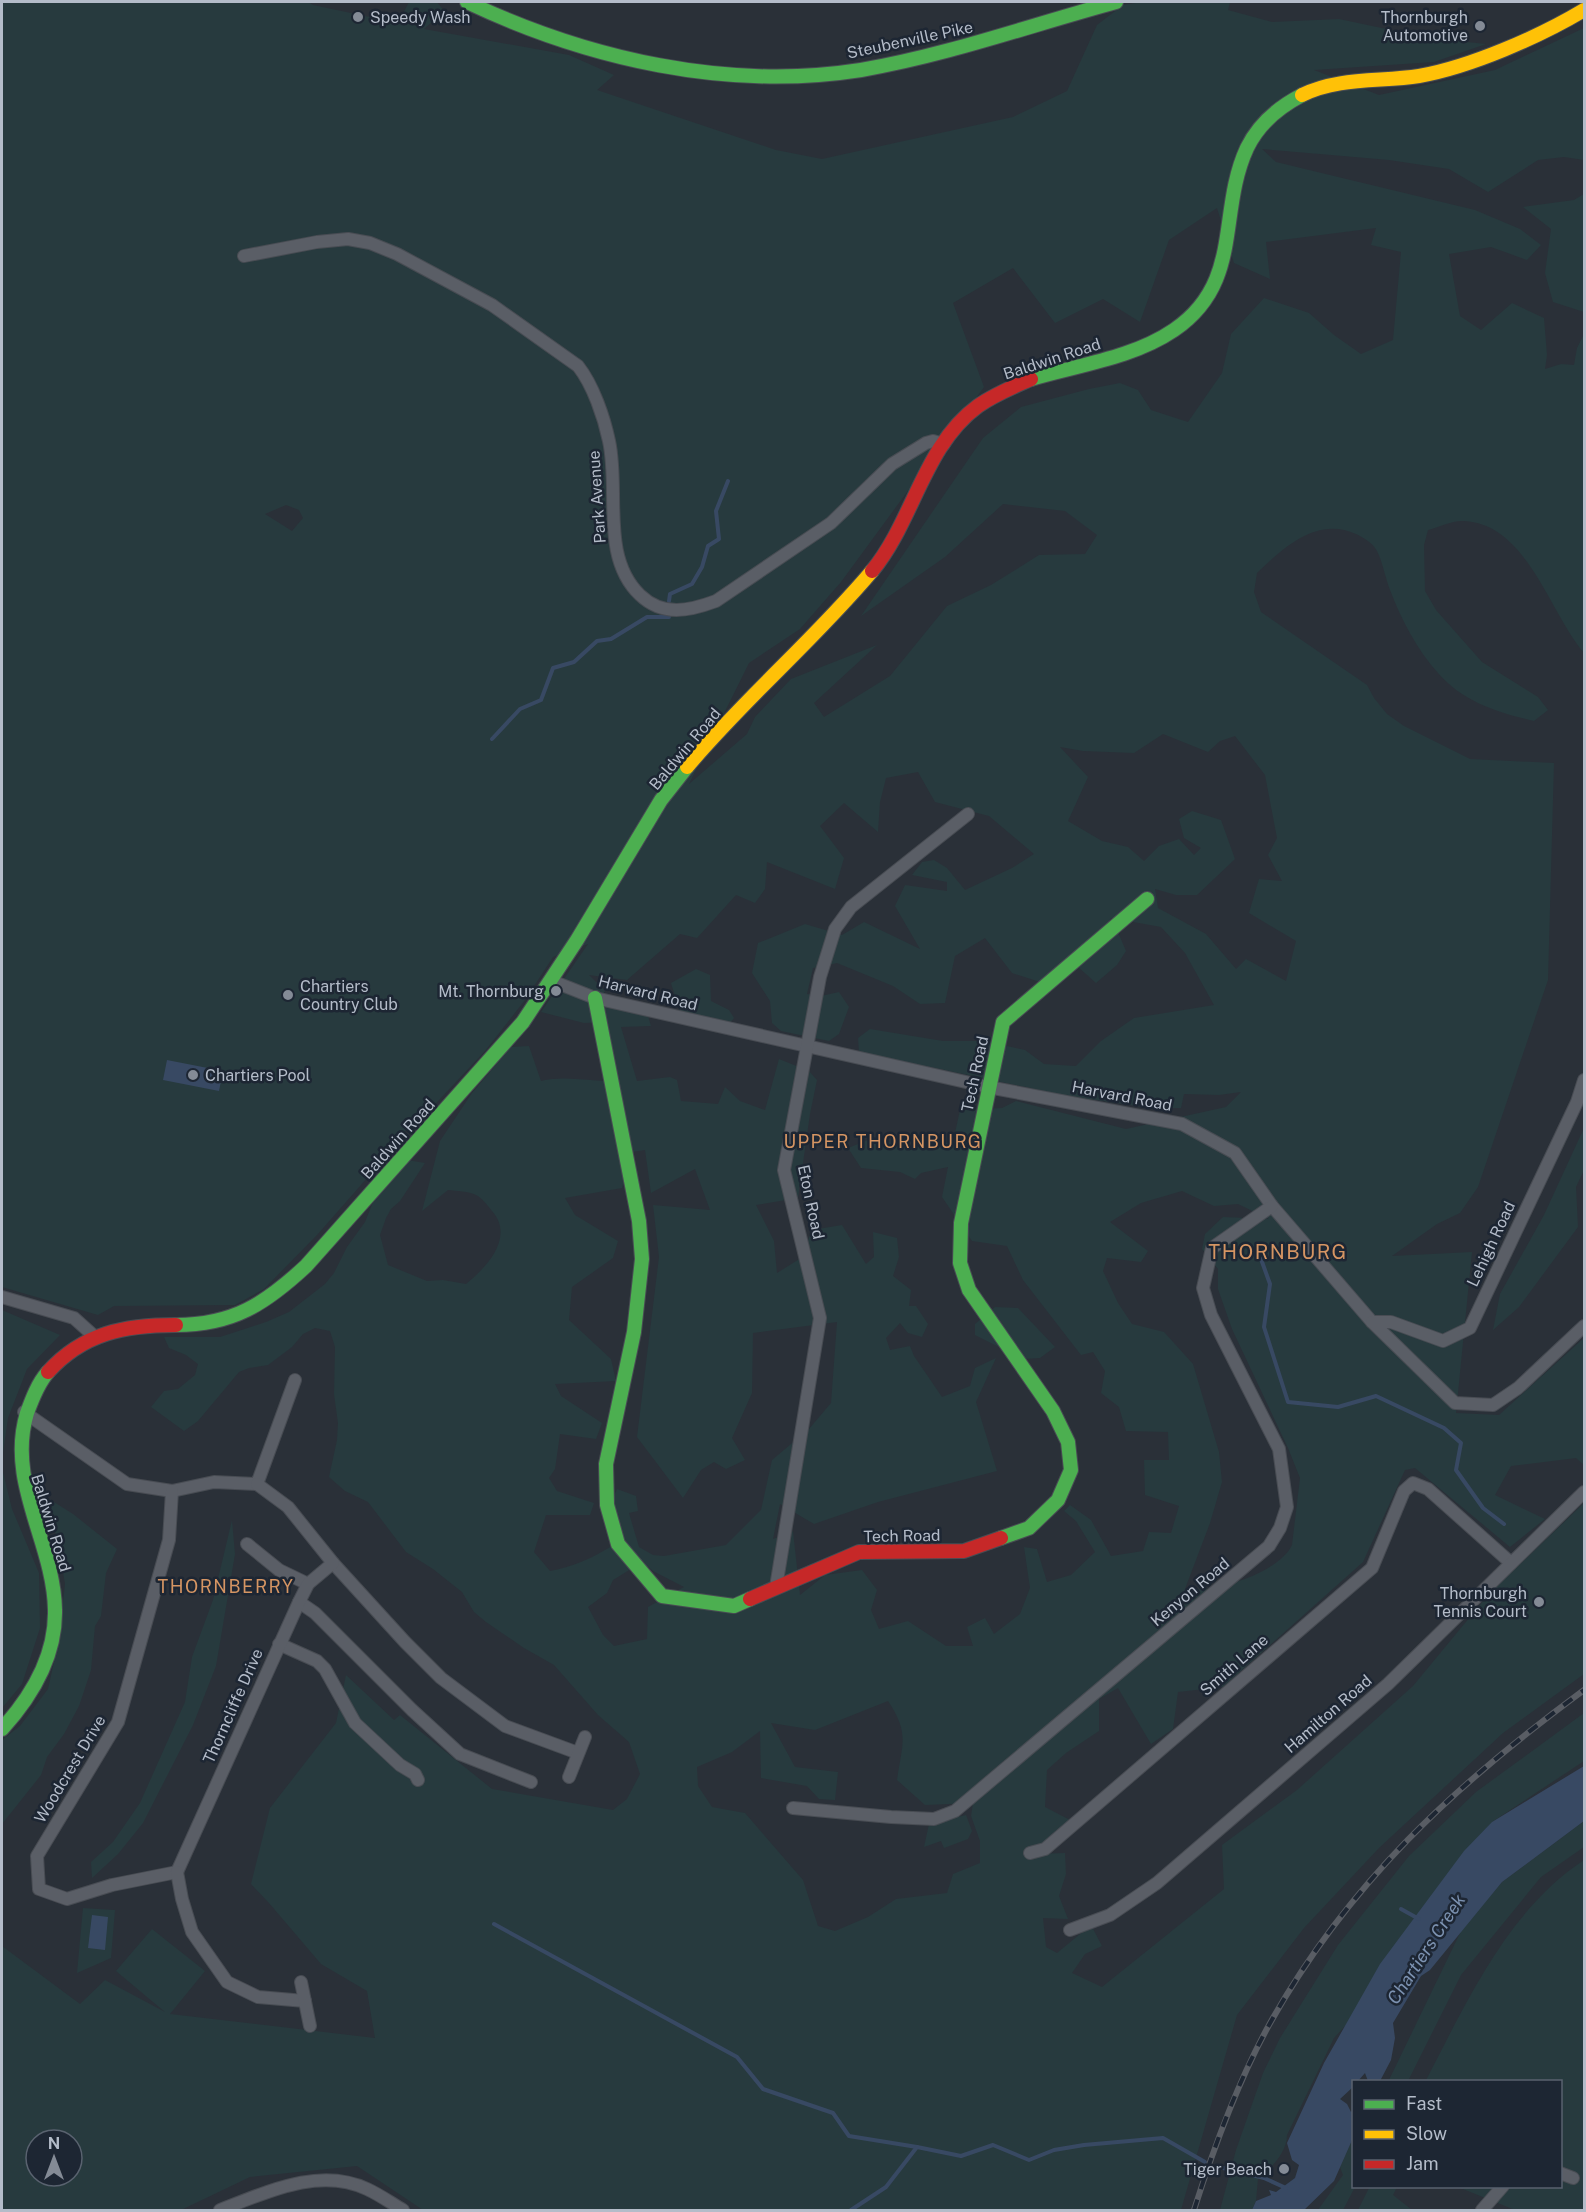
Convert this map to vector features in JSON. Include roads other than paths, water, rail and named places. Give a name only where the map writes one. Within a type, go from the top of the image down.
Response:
[{"type":"street","name":"Steubenville Pike","points":[[467,2],[533,31],[614,56],[691,70],[776,75],[834,73],[911,60],[1116,2]]},
{"type":"street","points":[[1576,2],[1584,2]]},
{"type":"street","name":"Baldwin Road","points":[[2,1729],[15,1716],[39,1680],[53,1639],[55,1616],[49,1569],[21,1489],[18,1469],[19,1430],[24,1412],[44,1375],[74,1347],[94,1336],[136,1326],[201,1324],[222,1320],[263,1302],[284,1287],[524,1022],[552,981],[671,786],[720,729],[808,642],[885,555],[944,444],[976,408],[1002,392],[1035,379],[1114,356],[1155,341],[1182,324],[1200,308],[1212,290],[1223,266],[1239,167],[1246,151],[1265,122],[1286,103],[1314,89],[1342,81],[1415,76],[1454,68],[1564,22],[1584,10]]},
{"type":"street","name":"Park Avenue","points":[[244,256],[328,241],[348,239],[370,243],[397,254],[492,305],[578,366],[587,377],[609,441],[615,536],[622,572],[632,587],[646,601],[663,609],[679,612],[716,601],[831,523],[892,464],[926,443],[933,441],[944,444]]},
{"type":"street","name":"Eton Road","points":[[776,1587],[820,1318],[784,1170],[820,977],[835,929],[851,907],[968,814]]},
{"type":"street","name":"Tech Road","points":[[595,998],[639,1221],[642,1258],[634,1332],[606,1464],[607,1505],[618,1544],[662,1596],[734,1606],[859,1552],[964,1551],[1029,1527],[1058,1500],[1071,1470],[1068,1442],[1053,1411],[969,1290],[960,1263],[961,1223],[1003,1022],[1147,899]]},
{"type":"street","name":"Harvard Road","points":[[552,981],[595,998],[988,1088],[1182,1124],[1235,1152],[1272,1206],[1372,1322],[1455,1403],[1493,1405],[1518,1388],[1584,1326]]},
{"type":"street","name":"Lehigh Road","points":[[1372,1322],[1391,1322],[1443,1341],[1470,1328],[1577,1102],[1584,1080]]},
{"type":"street","name":"Kenyon Road","points":[[793,1808],[934,1819],[955,1811],[1269,1546],[1280,1528],[1287,1507],[1279,1449],[1211,1315],[1203,1288],[1212,1248],[1272,1206]]},
{"type":"street","points":[[2,1297],[74,1318],[94,1336]]},
{"type":"street","points":[[257,1484],[295,1380]]},
{"type":"street","points":[[24,1412],[127,1484],[172,1491],[214,1482],[257,1484],[288,1507],[333,1563],[441,1678],[506,1726],[579,1753]]},
{"type":"street","name":"Smith Lane","points":[[1030,1853],[1045,1849],[1372,1568],[1407,1487],[1413,1483],[1428,1489],[1511,1563]]},
{"type":"street","name":"Woodcrest Drive","points":[[172,1491],[169,1540],[118,1722],[37,1856],[39,1889],[67,1899],[112,1885],[177,1872]]},
{"type":"street","name":"Hamilton Road","points":[[1070,1930],[1110,1916],[1157,1883],[1388,1684],[1584,1492]]},
{"type":"street","points":[[247,1544],[279,1570],[309,1584]]},
{"type":"street","name":"Thorncliffe Drive","points":[[177,1872],[299,1602],[309,1584],[333,1563]]},
{"type":"street","points":[[299,1602],[315,1613],[412,1710],[460,1754],[531,1782]]},
{"type":"street","points":[[279,1644],[317,1661],[325,1670],[355,1723],[400,1765],[415,1774],[418,1780]]},
{"type":"street","points":[[569,1777],[585,1737]]},
{"type":"street","points":[[177,1872],[192,1932],[227,1982],[258,1997],[305,2001]]},
{"type":"street","points":[[301,1982],[310,2026]]},
{"type":"street","points":[[1562,2174],[1574,2178]]},
{"type":"street","points":[[220,2211],[285,2185],[332,2180],[366,2188],[403,2211]]},
{"type":"street","points":[[1482,2211],[1502,2188]]},
{"type":"water","name":"Chartiers Pool","points":[[167,1060],[223,1071],[219,1091],[163,1080]]},
{"type":"water","name":"Chartiers Creek","points":[[1584,1766],[1584,1821],[1502,1882],[1430,1970],[1421,1976],[1393,2023],[1395,2038],[1391,2060],[1381,2080],[1368,2080],[1365,2073],[1359,2080],[1352,2080],[1352,2088],[1340,2099],[1352,2111],[1352,2140],[1334,2181],[1304,2210],[1252,2210],[1256,2201],[1271,2195],[1269,2190],[1276,2192],[1295,2178],[1299,2165],[1292,2160],[1287,2143],[1324,2063],[1380,1964],[1464,1851],[1492,1822]]},
{"type":"water","points":[[92,1915],[108,1917],[105,1950],[88,1948]]},
{"type":"waterway","points":[[669,601],[670,594],[692,584],[702,567],[708,546],[719,539],[716,511],[728,481]]},
{"type":"waterway","points":[[492,739],[520,709],[541,700],[553,668],[574,662],[597,641],[611,639],[647,617],[669,617]]},
{"type":"waterway","points":[[1261,1259],[1270,1284],[1264,1327],[1288,1402],[1338,1407],[1376,1396],[1444,1428],[1461,1443],[1456,1470],[1483,1508],[1504,1524]]},
{"type":"waterway","points":[[1401,1909],[1419,1919]]},
{"type":"waterway","points":[[494,1924],[737,2057],[763,2089],[833,2113],[849,2136],[917,2147]]},
{"type":"waterway","points":[[851,2210],[886,2187],[917,2147],[961,2156],[993,2145],[1029,2160],[1054,2150],[1084,2145],[1163,2138],[1205,2162]]},
{"type":"waterway","points":[[1223,2168],[1264,2178],[1286,2188]]},
{"type":"railway","points":[[1194,2210],[1227,2116],[1257,2047],[1300,1974],[1333,1926],[1369,1882],[1448,1800],[1491,1762],[1584,1690]]},
{"type":"place","name":"Speedy Wash","points":[[358,17]]},
{"type":"place","name":"Thornburgh Automotive","points":[[1480,26]]},
{"type":"place","name":"Mt. Thornburg","points":[[556,991]]},
{"type":"place","name":"Chartiers Country Club","points":[[288,995]]},
{"type":"place","name":"Chartiers Pool","points":[[193,1075]]},
{"type":"place","name":"Thornburgh Tennis Court","points":[[1539,1602]]},
{"type":"place","name":"Tiger Beach","points":[[1284,2169]]},
{"type":"district","name":"UPPER THORNBURG","points":[[883,1141]]},
{"type":"district","name":"THORNBURG","points":[[1278,1252]]},
{"type":"district","name":"THORNBERRY","points":[[226,1586]]}]
